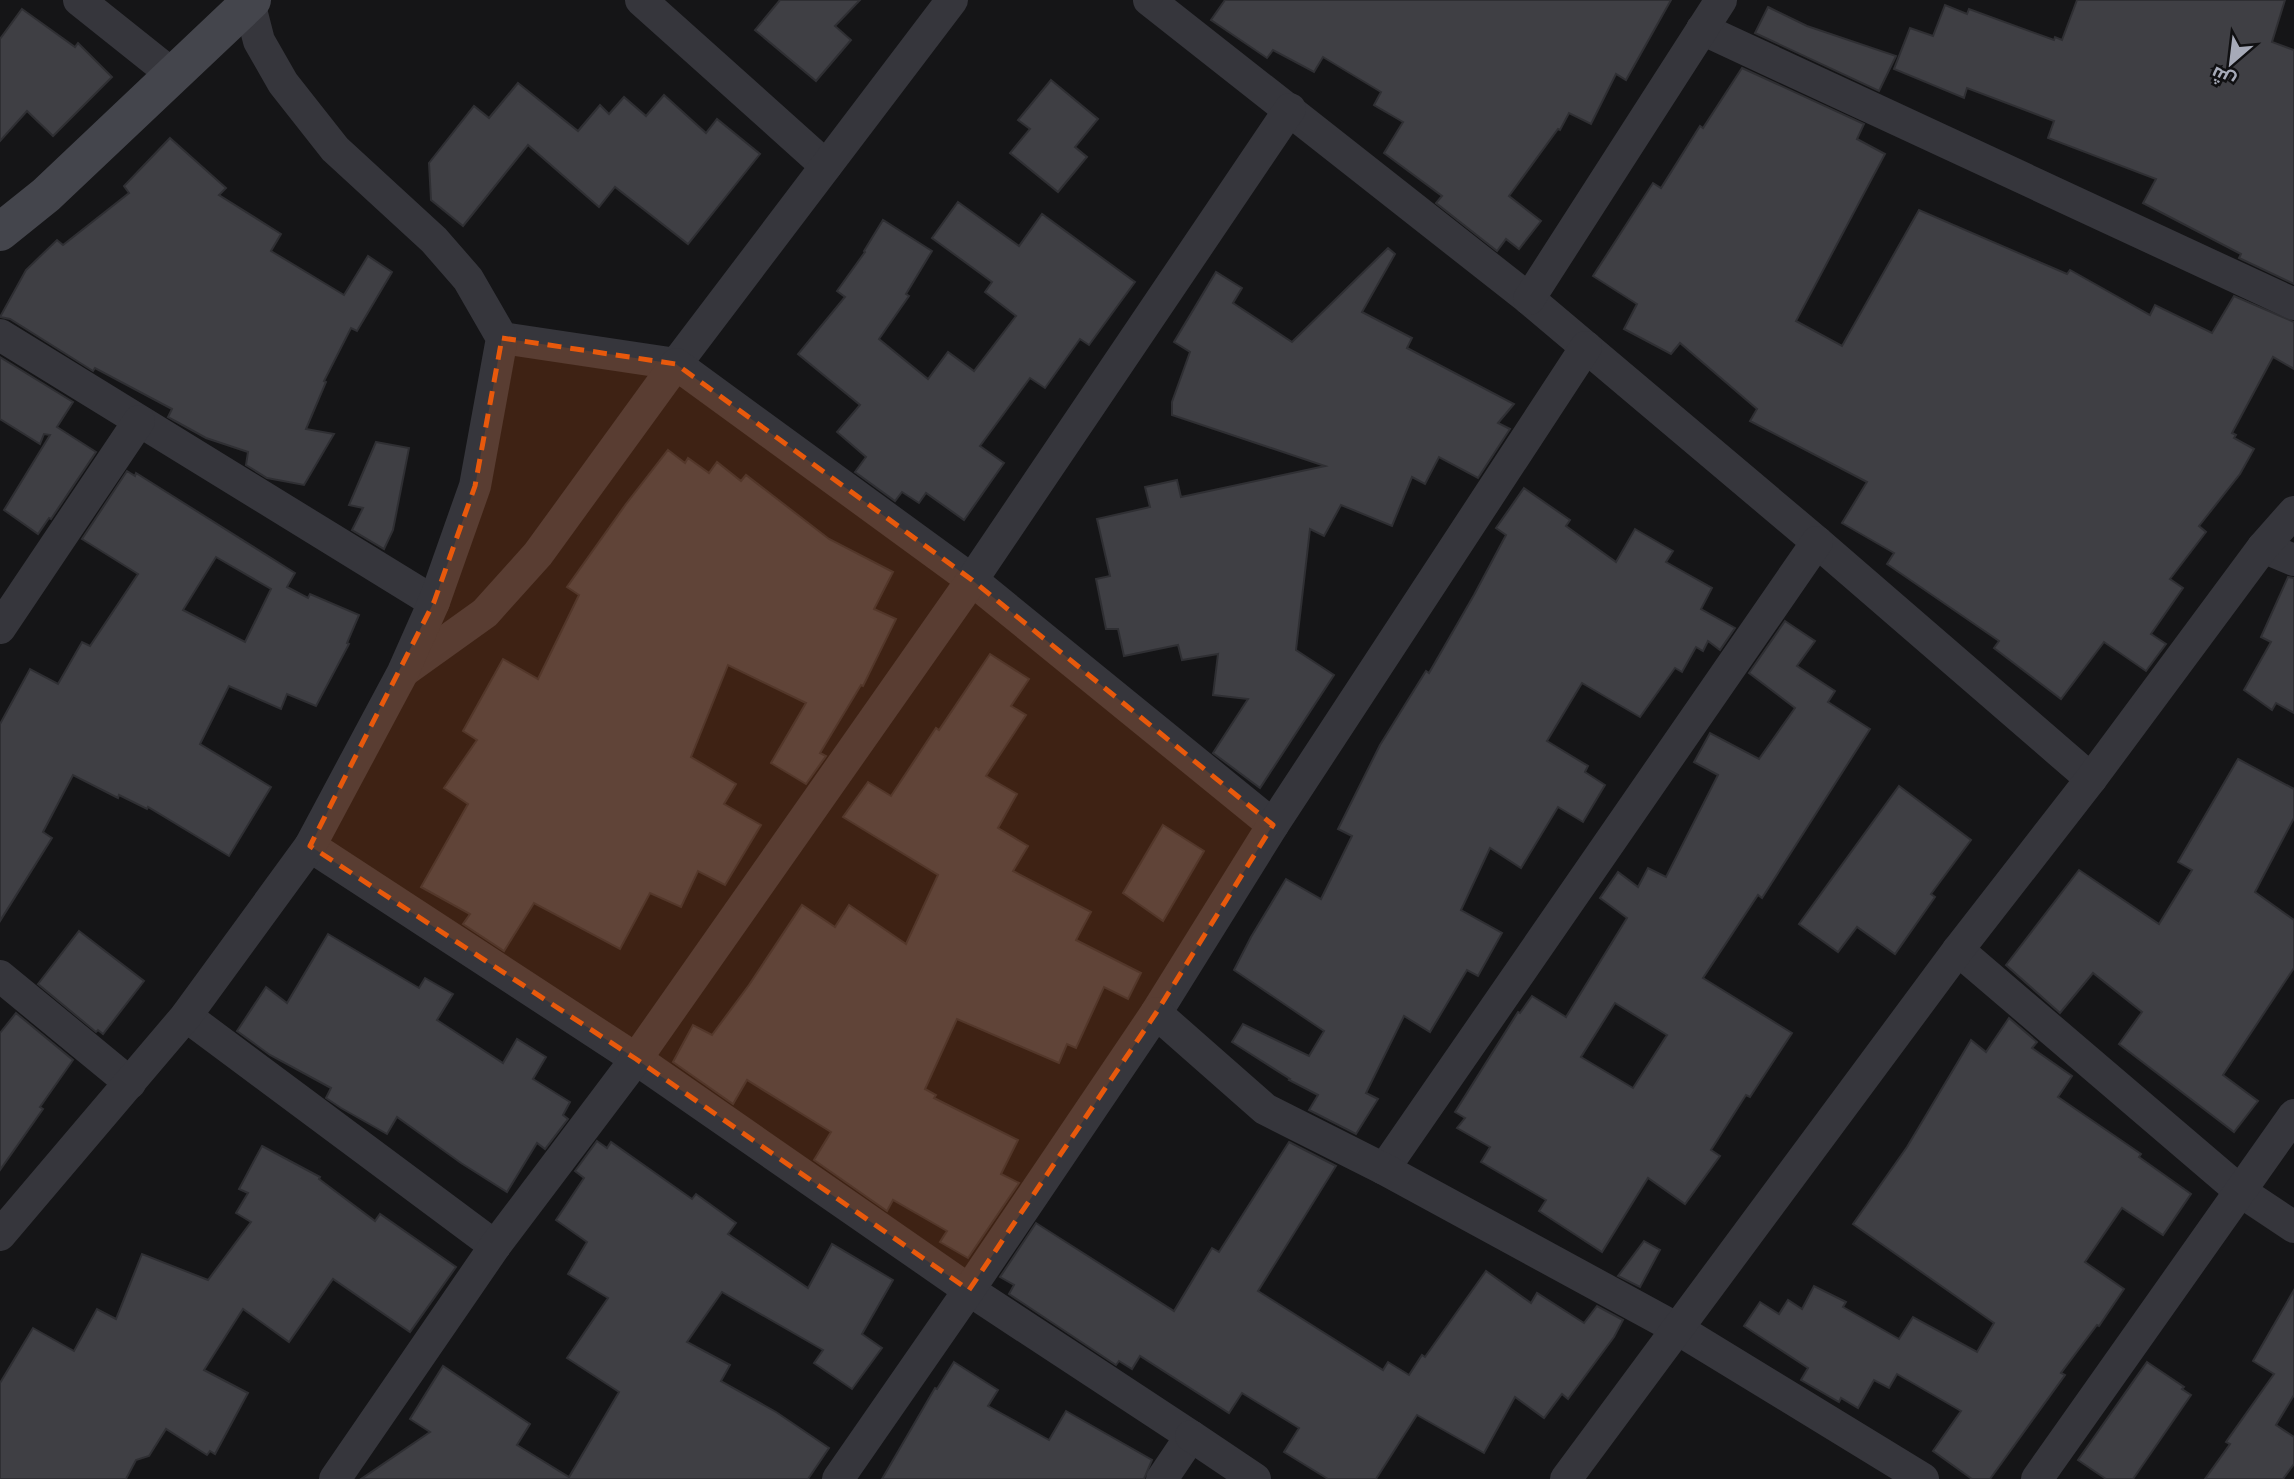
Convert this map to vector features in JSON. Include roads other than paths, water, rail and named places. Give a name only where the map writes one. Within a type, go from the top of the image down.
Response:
[{"type":"street","points":[[79,0],[173,75]]},
{"type":"street","points":[[641,0],[826,166]]},
{"type":"street","points":[[403,671],[485,613],[538,554],[676,364],[952,0]]},
{"type":"street","points":[[1529,299],[1721,0]]},
{"type":"street","points":[[0,232],[46,195],[250,1]]},
{"type":"street","points":[[0,1235],[186,1016],[310,846],[403,671],[434,602],[475,486],[502,338],[468,279],[434,240],[335,149],[283,83],[259,41],[250,1]]},
{"type":"street","points":[[1169,6],[1290,109],[1586,346],[2091,779]]},
{"type":"street","points":[[1702,29],[2294,304]]},
{"type":"street","points":[[335,1479],[495,1246],[636,1059],[972,580],[1290,109]]},
{"type":"street","points":[[0,335],[434,602]]},
{"type":"street","points":[[502,338],[676,364],[972,580],[1273,825]]},
{"type":"street","points":[[838,1479],[1156,1013],[1273,825],[1586,346]]},
{"type":"street","points":[[0,628],[139,421]]},
{"type":"street","points":[[1566,1479],[1958,950],[2091,779],[2263,547],[2294,512]]},
{"type":"street","points":[[1384,1169],[1817,542]]},
{"type":"street","points":[[2263,547],[2294,560]]},
{"type":"street","points":[[310,846],[636,1059],[969,1290],[1255,1479]]},
{"type":"street","points":[[1958,950],[2240,1191],[2294,1227]]},
{"type":"street","points":[[0,976],[131,1083]]},
{"type":"street","points":[[1156,1013],[1265,1109],[1384,1169],[1676,1328],[1923,1479]]},
{"type":"street","points":[[186,1016],[495,1246]]},
{"type":"street","points":[[2037,1479],[2294,1115]]},
{"type":"street","points":[[1162,1479],[1191,1436]]}]
